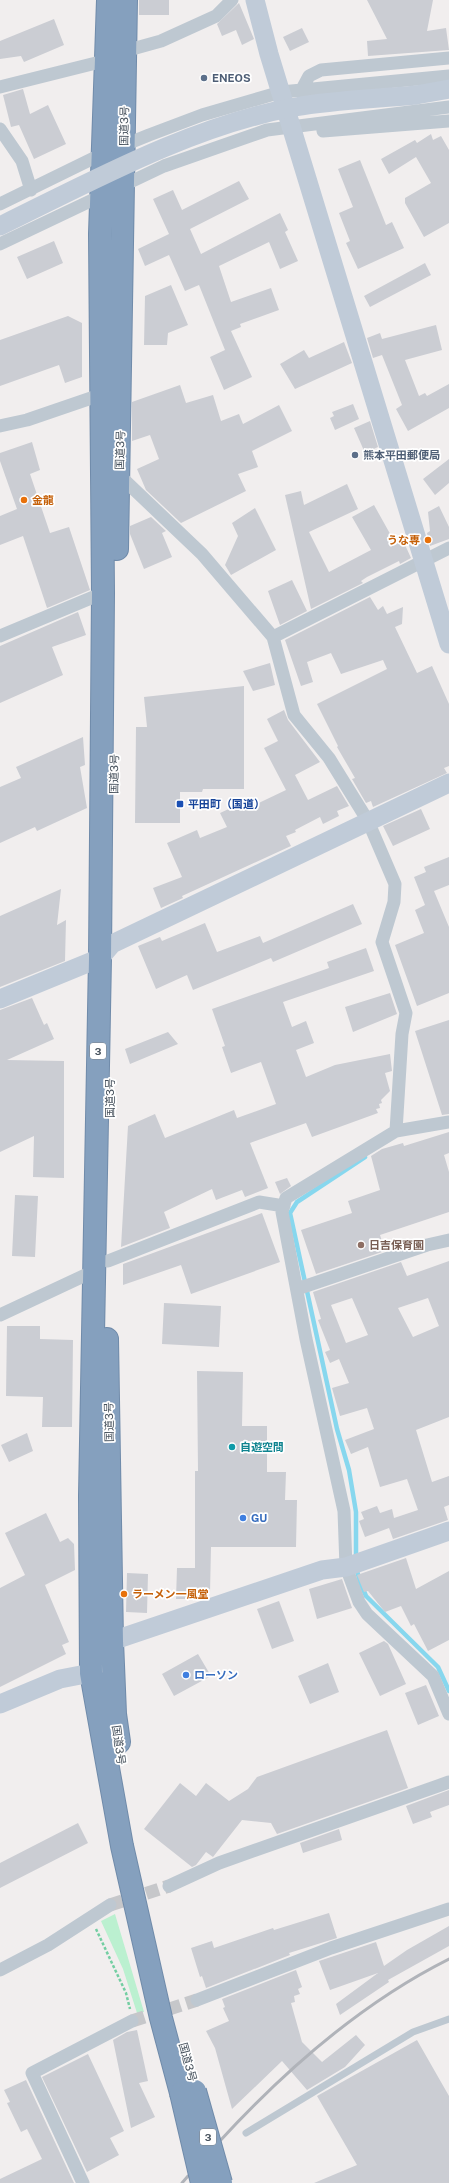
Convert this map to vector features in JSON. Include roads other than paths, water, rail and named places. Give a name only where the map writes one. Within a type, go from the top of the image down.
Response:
[{"type":"highway","name":"国道3号","points":[[106,951],[103,593],[110,472],[124,145],[116,56],[108,0]]},
{"type":"highway","name":"国道3号","points":[[126,0],[116,56],[102,154],[100,234],[103,394],[110,472],[106,951],[101,1266],[90,1496],[91,1673],[122,1846],[161,2018],[221,2183]]},
{"type":"highway","name":"国道3号","points":[[101,1266],[107,1315],[112,1641],[115,1714],[124,1783],[188,2092],[202,2183]]},
{"type":"street","points":[[0,87],[116,56],[161,42],[216,16],[232,0]]},
{"type":"street","points":[[255,0],[281,92],[449,644]]},
{"type":"street","points":[[301,91],[309,76],[321,70],[449,58]]},
{"type":"street","points":[[0,204],[102,154],[124,145],[202,115],[281,92],[449,76]]},
{"type":"street","points":[[416,95],[449,88]]},
{"type":"street","points":[[0,226],[95,180],[191,137],[248,119],[294,107],[416,95],[449,95]]},
{"type":"street","points":[[293,130],[449,107]]},
{"type":"street","points":[[0,244],[121,188],[164,166],[267,130],[293,130],[449,121]]},
{"type":"street","points":[[0,129],[22,162],[31,190]]},
{"type":"street","points":[[0,426],[27,420],[103,394]]},
{"type":"street","points":[[110,472],[202,554],[273,637],[294,715],[329,758],[368,821],[396,884],[394,902],[382,942],[406,1013],[402,1034],[396,1131]]},
{"type":"street","points":[[273,637],[449,548]]},
{"type":"street","points":[[0,636],[103,593]]},
{"type":"street","points":[[0,999],[106,951],[368,821],[449,783]]},
{"type":"street","points":[[449,1122],[396,1131],[286,1198],[282,1212],[344,1511],[346,1566],[359,1602],[367,1614],[433,1676],[449,1714]]},
{"type":"street","points":[[0,1315],[101,1266],[259,1202],[284,1206]]},
{"type":"street","points":[[297,1289],[427,1245],[449,1240]]},
{"type":"street","points":[[0,1704],[60,1679],[91,1673],[112,1641],[322,1570],[346,1566],[449,1531]]},
{"type":"street","points":[[169,1886],[219,1863],[449,1782]]},
{"type":"street","points":[[0,1970],[48,1945],[110,1905]]},
{"type":"street","points":[[197,2000],[331,1948],[449,1909]]},
{"type":"street","points":[[83,2183],[32,2073],[132,2022]]},
{"type":"lane","points":[[246,2133],[413,2032],[449,2019]]},
{"type":"waterway","points":[[356,1560],[356,1512],[349,1470],[337,1429],[290,1213],[297,1202],[365,1157]]},
{"type":"waterway","points":[[356,1567],[366,1596],[438,1667],[449,1691]]},
{"type":"tunnel","points":[[110,1905],[169,1886]]},
{"type":"tunnel","points":[[132,2021],[197,2000]]},
{"type":"railway","points":[[218,2143],[270,2090],[325,2040],[385,1996],[449,1959]]},
{"type":"railway","points":[[182,2183],[188,2176]]},
{"type":"place","name":"ENEOS","points":[[204,78]]},
{"type":"place","name":"熊本平田郵便局","points":[[355,455]]},
{"type":"place","name":"金龍","points":[[24,500]]},
{"type":"place","name":"うな専","points":[[428,540]]},
{"type":"place","name":"平田町（国道）","points":[[180,804]]},
{"type":"place","name":"日吉保育園","points":[[361,1245]]},
{"type":"place","name":"自遊空間","points":[[232,1447]]},
{"type":"place","name":"GU","points":[[243,1518]]},
{"type":"place","name":"ラーメン一風堂","points":[[124,1594]]},
{"type":"place","name":"ローソン","points":[[186,1675]]}]
